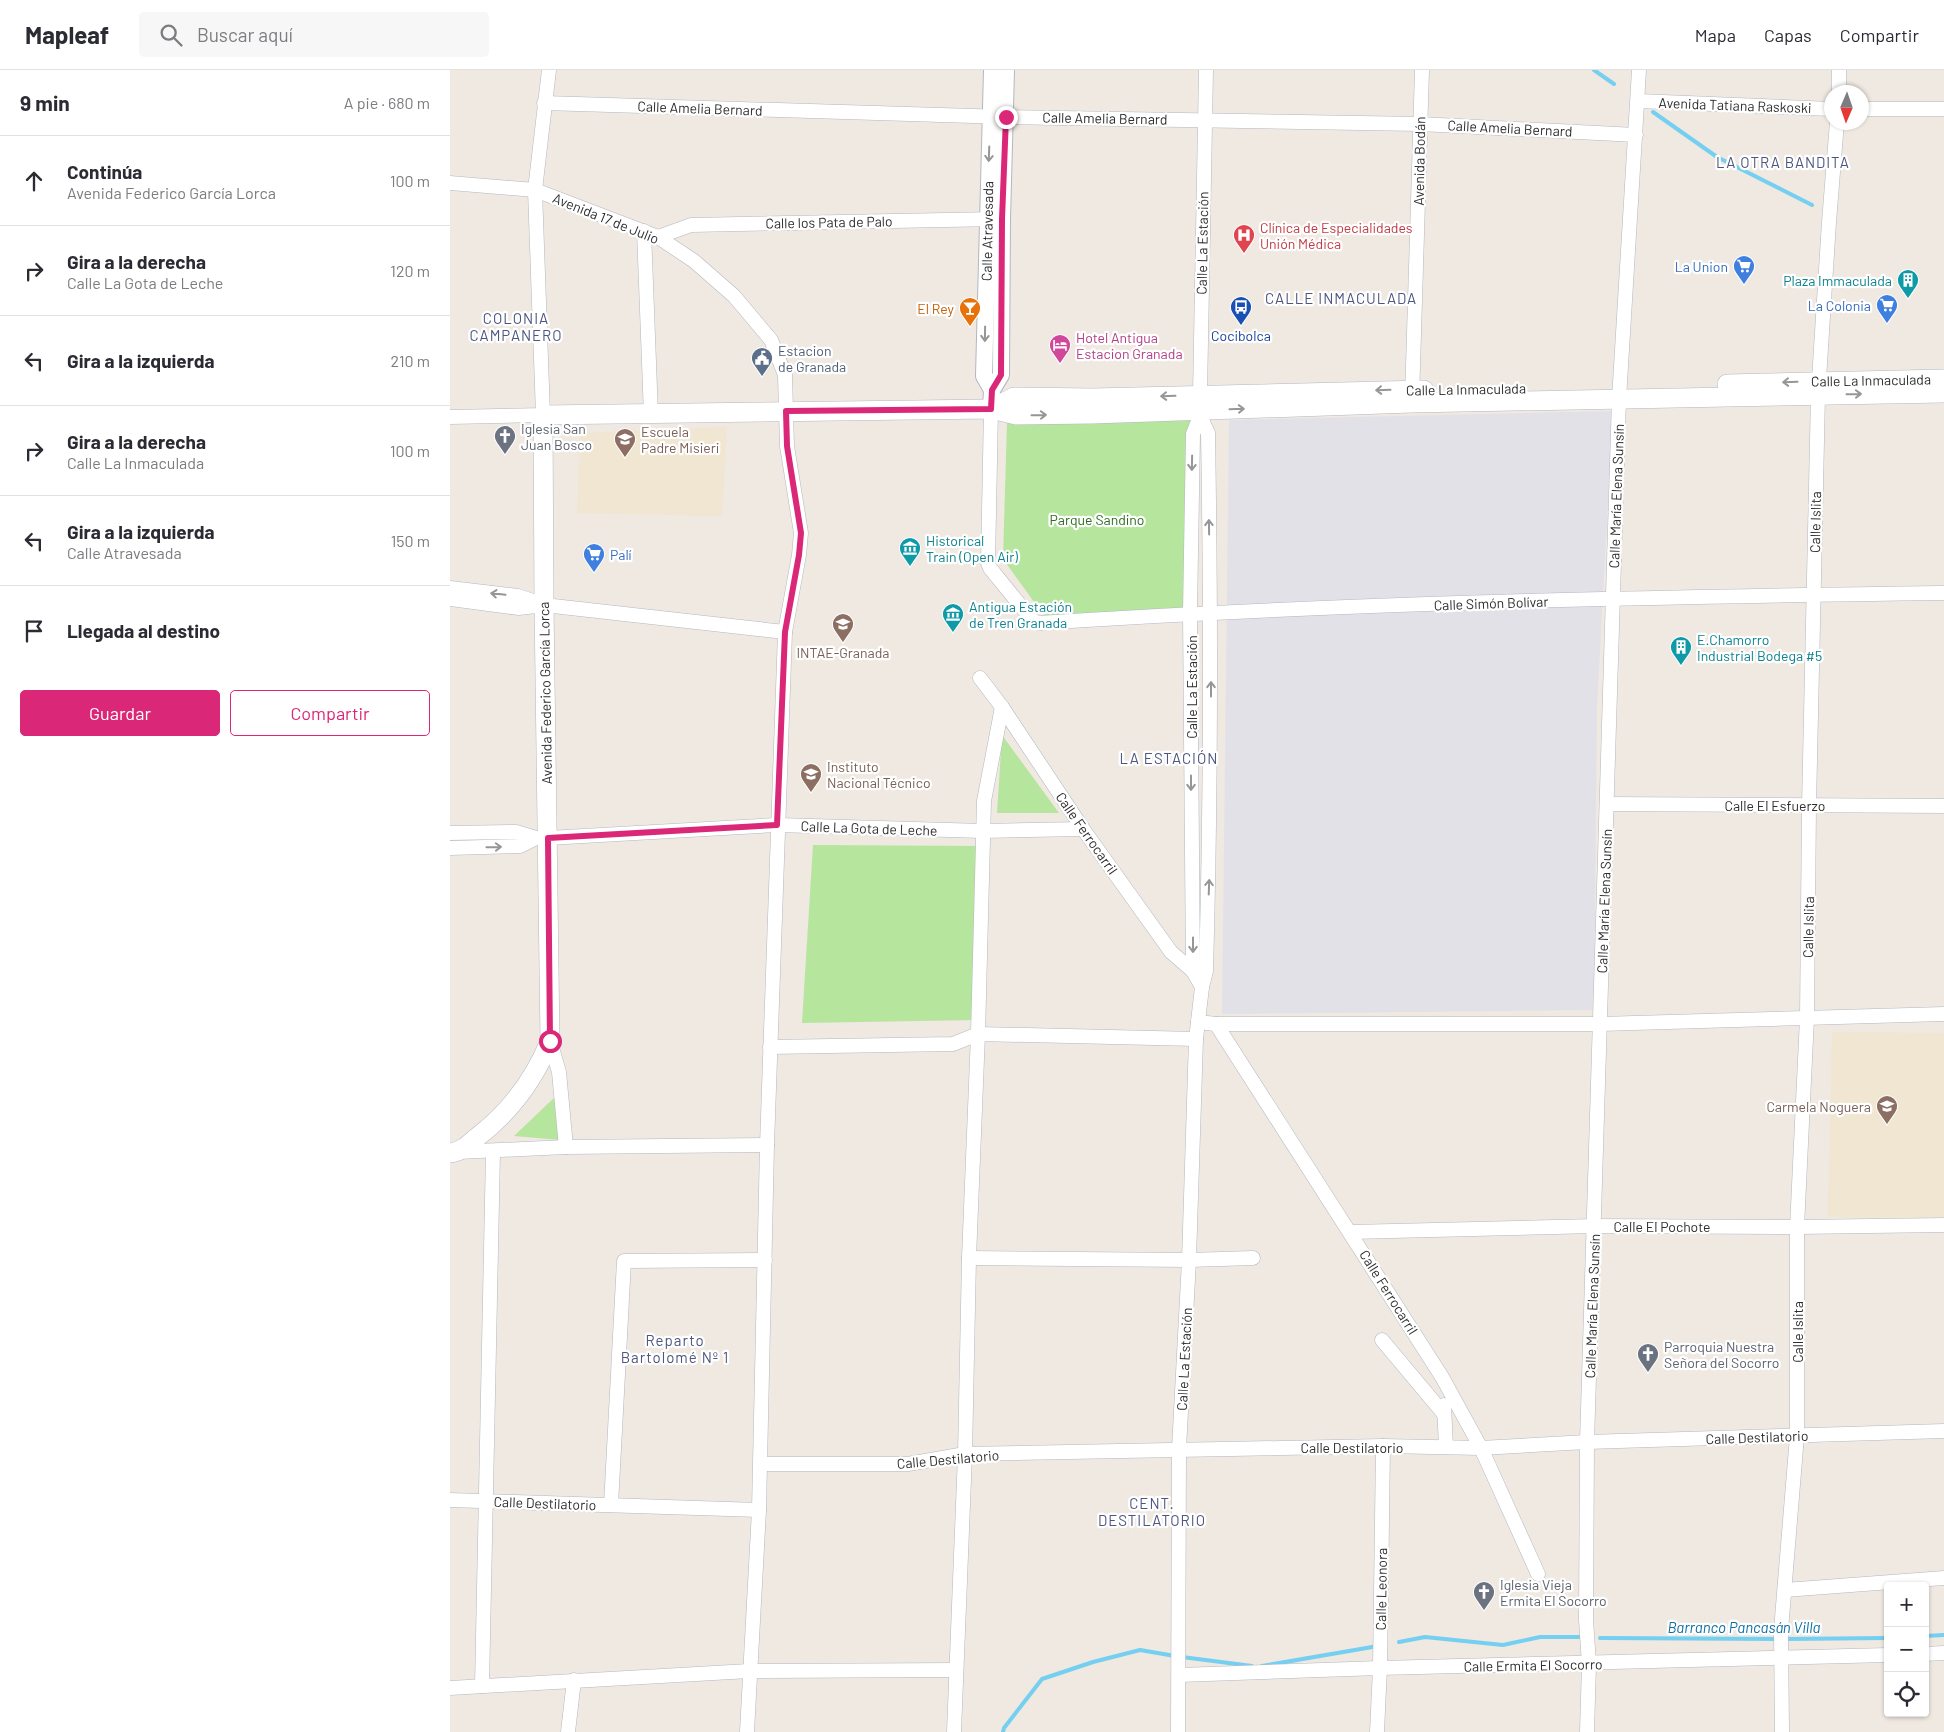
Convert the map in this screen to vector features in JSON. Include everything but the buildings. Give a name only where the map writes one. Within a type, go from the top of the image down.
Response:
[{"type":"main road","name":"Calle La Inmaculada","points":[[543,415],[991,409],[1016,415],[1093,406],[1200,407],[1412,396],[1877,387],[1944,379]]},
{"type":"main road","name":"Calle La Inmaculada","points":[[1877,387],[1944,393]]},
{"type":"main road","name":"Avenida Federico García Lorca","points":[[454,1152],[484,1132],[510,1107],[541,1063],[550,1041],[542,838],[543,415]]},
{"type":"street","name":"Avenida Federico García Lorca","points":[[543,415],[535,190],[549,70]]},
{"type":"street","name":"Calle Atravesada","points":[[992,70],[998,116]]},
{"type":"street","name":"Calle Atravesada","points":[[1006,70],[998,116],[994,308],[984,376],[992,390],[988,563],[1033,621],[1039,623]]},
{"type":"street","name":"Calle La Estación","points":[[1178,1732],[1179,1449],[1189,1260],[1196,1039],[1202,987],[1192,828],[1190,613],[1193,434],[1200,407],[1206,70]]},
{"type":"street","name":"Avenida Bodán","points":[[1412,396],[1422,70]]},
{"type":"street","name":"Calle María Elena Sunsín","points":[[1587,1732],[1589,1664],[1586,1620],[1587,1442],[1595,1226],[1612,598],[1619,393],[1639,70]]},
{"type":"street","points":[[1839,70],[1839,85]]},
{"type":"street","name":"Avenida Tatiana Raskoski","points":[[1638,101],[1824,109]]},
{"type":"street","name":"Calle Amelia Bernard","points":[[544,103],[998,116],[1420,124],[1636,135]]},
{"type":"street","points":[[1869,110],[1944,109]]},
{"type":"street","name":"Calle Islita","points":[[1782,1732],[1781,1630],[1797,1436],[1797,1227],[1807,1018],[1809,806],[1819,388],[1836,130]]},
{"type":"street","name":"Avenida 17 de Julio","points":[[450,183],[535,190],[658,237],[694,261],[734,296],[771,340],[785,375],[787,446],[801,533],[799,555],[785,632],[766,1145],[766,1260],[761,1464],[746,1732]]},
{"type":"street","name":"Calle los Pata de Palo","points":[[658,237],[691,225],[995,219]]},
{"type":"street","points":[[644,231],[650,415]]},
{"type":"street","name":"Calle La Estación","points":[[1200,407],[1208,434],[1211,612],[1210,829],[1200,971]]},
{"type":"street","name":"Calle La Inmaculada","points":[[450,417],[543,415]]},
{"type":"street","points":[[450,588],[518,596],[544,605],[785,632]]},
{"type":"street","name":"Calle Simón Bolívar","points":[[1039,623],[1211,612],[1612,598],[1944,593]]},
{"type":"street","points":[[450,600],[519,608],[544,605]]},
{"type":"street","name":"Calle Ferrocarril","points":[[980,678],[1002,707],[1083,829],[1171,952],[1200,971]]},
{"type":"street","points":[[954,1732],[965,1454],[968,1258],[978,1034],[984,801],[1002,707]]},
{"type":"street","points":[[1191,718],[1210,716]]},
{"type":"street","name":"Calle El Esfuerzo","points":[[1607,804],[1944,806]]},
{"type":"street","name":"Calle La Gota de Leche","points":[[450,833],[516,832],[542,838],[777,825],[983,831],[1083,829]]},
{"type":"street","points":[[1192,828],[1210,829]]},
{"type":"street","name":"Calle La Gota de Leche","points":[[450,848],[520,846],[542,838]]},
{"type":"street","points":[[1198,1022],[1216,1024],[1600,1024],[1944,1014]]},
{"type":"street","name":"Calle Ferrocarril","points":[[1216,1024],[1351,1232],[1442,1377],[1481,1448],[1538,1574]]},
{"type":"street","points":[[770,1047],[953,1044],[978,1034],[1196,1039]]},
{"type":"street","points":[[550,1041],[559,1072],[566,1147]]},
{"type":"street","points":[[454,1152],[493,1152],[566,1147],[766,1145]]},
{"type":"street","points":[[482,1686],[493,1152]]},
{"type":"street","name":"Calle El Pochote","points":[[1351,1232],[1595,1226],[1797,1227],[1944,1225]]},
{"type":"street","points":[[968,1258],[1189,1260],[1253,1258]]},
{"type":"street","points":[[610,1505],[624,1261],[766,1260]]},
{"type":"street","points":[[1382,1340],[1444,1414]]},
{"type":"street","points":[[1442,1377],[1446,1447]]},
{"type":"street","name":"Calle Destilatorio","points":[[761,1464],[908,1464],[965,1454],[1384,1446],[1481,1448],[1587,1442],[1944,1431]]},
{"type":"street","name":"Calle Leonora","points":[[1377,1732],[1384,1446]]},
{"type":"street","name":"Calle Destilatorio","points":[[450,1500],[759,1510]]},
{"type":"street","points":[[1785,1590],[1944,1578]]},
{"type":"street","name":"Calle Ermita El Socorro","points":[[1178,1673],[1589,1664],[1781,1652],[1884,1655]]},
{"type":"street","points":[[1929,1654],[1944,1653]]},
{"type":"street","points":[[450,1688],[749,1671],[955,1670]]},
{"type":"street","points":[[568,1732],[574,1680]]},
{"type":"shaded area","points":[[1613,411],[1597,707],[1594,1010],[1222,1014],[1229,420]]},
{"type":"shaded area","points":[[727,427],[722,516],[577,513],[580,433]]},
{"type":"shaded area","name":"Carmela Noguera","points":[[1832,1032],[1944,1033],[1944,1218],[1828,1217]]},
{"type":"green space","name":"Parque Sandino","points":[[1190,418],[1190,607],[1045,617],[1003,559],[1007,423]]},
{"type":"green space","points":[[1002,735],[1059,813],[997,813]]},
{"type":"green space","points":[[813,845],[978,846],[977,1020],[802,1023]]},
{"type":"green space","points":[[555,1097],[560,1140],[514,1136]]},
{"type":"waterway","points":[[1594,70],[1614,84]]},
{"type":"waterway","points":[[1653,112],[1717,157],[1812,205]]},
{"type":"waterway","name":"Barranco Pancasán Villa","points":[[1929,1636],[1944,1635]]},
{"type":"waterway","name":"Barranco Pancasán Villa","points":[[1399,1642],[1425,1637],[1503,1645],[1540,1637],[1579,1637]]},
{"type":"waterway","name":"Barranco Pancasán Villa","points":[[1600,1638],[1778,1639]]},
{"type":"waterway","name":"Barranco Pancasán Villa","points":[[1785,1639],[1884,1638]]},
{"type":"waterway","name":"Barranco Pancasán Villa","points":[[1262,1666],[1378,1646]]},
{"type":"waterway","name":"Barranco Pancasán Villa","points":[[1003,1732],[1004,1728],[1042,1679],[1093,1662],[1140,1650],[1175,1656]]},
{"type":"waterway","name":"Barranco Pancasán Villa","points":[[1182,1657],[1252,1666]]},
{"type":"place","name":"Clínica de Especialidades Unión Médica","points":[[1244,254]]},
{"type":"place","name":"La Union","points":[[1744,285]]},
{"type":"place","name":"Plaza Immaculada","points":[[1908,299]]},
{"type":"place","name":"La Colonia","points":[[1887,324]]},
{"type":"place","name":"Cocibolca","points":[[1241,326]]},
{"type":"place","name":"El Rey","points":[[970,327]]},
{"type":"place","name":"Hotel Antigua Estacion Granada","points":[[1060,364]]},
{"type":"place","name":"Estacion de Granada","points":[[762,377]]},
{"type":"place","name":"Iglesia San Juan Bosco","points":[[505,455]]},
{"type":"place","name":"Escuela Padre Misieri","points":[[625,458]]},
{"type":"place","name":"Historical Train (Open Air)","points":[[910,567]]},
{"type":"place","name":"Palí","points":[[594,573]]},
{"type":"place","name":"Antigua Estación de Tren Granada","points":[[953,633]]},
{"type":"place","name":"INTAE-Granada","points":[[843,643]]},
{"type":"place","name":"E.Chamorro Industrial Bodega #5","points":[[1681,666]]},
{"type":"place","name":"Instituto Nacional Técnico","points":[[811,793]]},
{"type":"place","name":"Carmela Noguera","points":[[1887,1125]]},
{"type":"place","name":"Parroquia Nuestra Señora del Socorro","points":[[1648,1373]]},
{"type":"place","name":"Iglesia Vieja Ermita El Socorro","points":[[1484,1611]]},
{"type":"district","name":"LA OTRA BANDITA","points":[[1783,162]]},
{"type":"district","name":"CALLE INMACULADA","points":[[1341,298]]},
{"type":"district","name":"COLONIA CAMPANERO","points":[[516,326]]},
{"type":"district","name":"LA ESTACIÓN","points":[[1169,758]]},
{"type":"district","name":"Reparto Bartolomé Nº 1","points":[[675,1348]]},
{"type":"district","name":"CENT. DESTILATORIO","points":[[1152,1512]]},
{"type":"route","points":[[550,1041],[548,838],[777,825],[785,632],[799,555],[801,533],[787,446],[786,411],[991,409],[992,390],[1001,375],[1002,219],[1006,117]]}]
